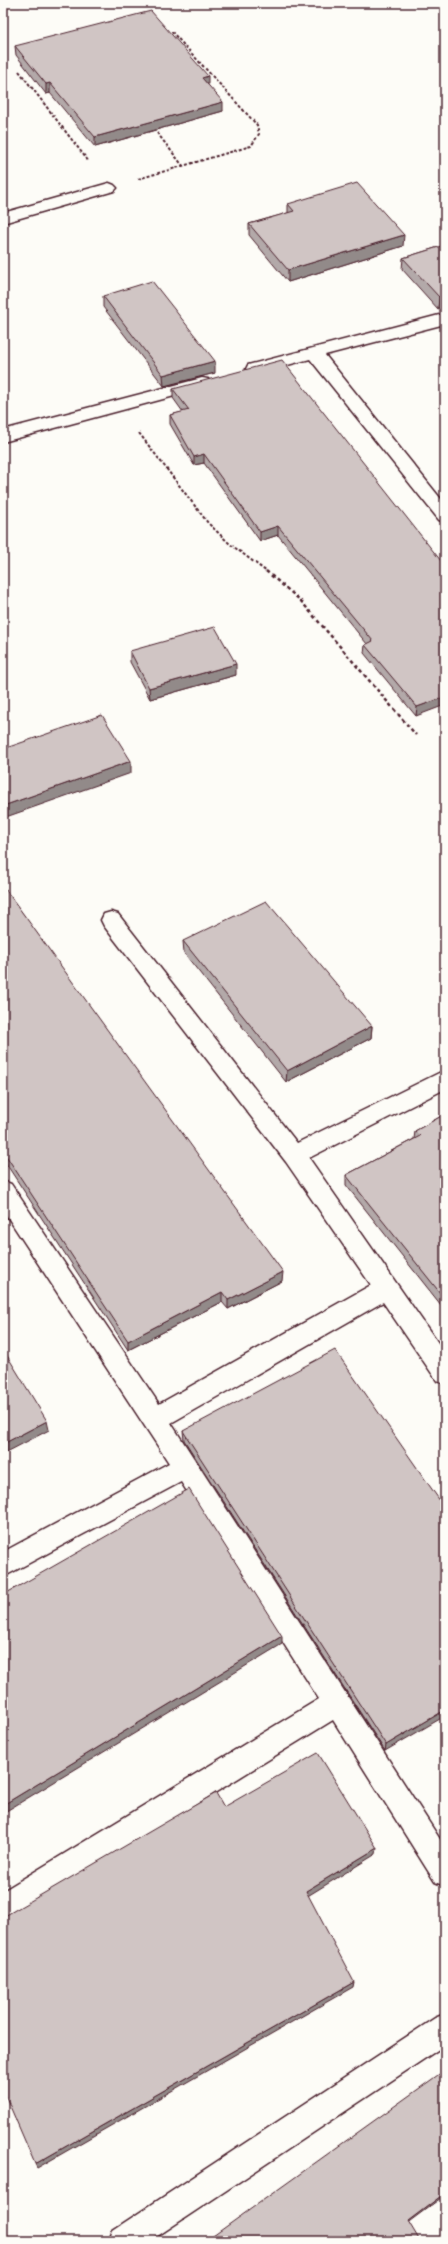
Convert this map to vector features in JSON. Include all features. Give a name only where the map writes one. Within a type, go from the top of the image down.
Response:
[{"type":"street","points":[[3,218],[109,188]]},
{"type":"street","points":[[238,374],[443,319]]},
{"type":"street","points":[[314,354],[445,516]]},
{"type":"street","points":[[3,436],[216,380]]},
{"type":"street","points":[[111,920],[294,1155],[386,1290],[445,1373]]},
{"type":"street","points":[[294,1155],[445,1079]]},
{"type":"street","points":[[3,1191],[155,1419],[184,1467],[338,1703],[445,1872]]},
{"type":"street","points":[[155,1419],[386,1290]]},
{"type":"street","points":[[3,1566],[184,1467]]},
{"type":"street","points":[[3,1907],[338,1703]]},
{"type":"street","points":[[124,2241],[445,2028]]},
{"type":"path","points":[[19,72],[109,188],[251,146],[258,139],[260,132],[257,125],[171,31]]},
{"type":"path","points":[[154,128],[183,166]]},
{"type":"path","points":[[118,406],[209,524],[262,570],[283,583],[300,600],[416,735]]},
{"type":"building","points":[[151,11],[208,76],[202,78],[223,102],[95,137],[50,83],[46,84],[15,46]]},
{"type":"building","points":[[357,183],[404,235],[288,270],[249,224],[294,211],[288,204]]},
{"type":"building","points":[[445,245],[445,295],[439,297],[403,258]]},
{"type":"building","points":[[152,281],[215,361],[163,375],[103,296]]},
{"type":"building","points":[[282,360],[445,566],[445,697],[417,707],[365,645],[373,641],[278,526],[260,532],[204,454],[194,457],[170,415],[189,410],[173,389]]},
{"type":"building","points":[[215,627],[236,664],[149,688],[130,651]]},
{"type":"building","points":[[102,715],[131,761],[3,806],[3,749]]},
{"type":"building","points":[[3,886],[283,1272],[228,1300],[222,1292],[128,1341],[3,1151]]},
{"type":"building","points":[[266,901],[372,1026],[287,1071],[183,941]]},
{"type":"building","points":[[445,1114],[445,1299],[346,1175],[420,1136],[415,1131]]},
{"type":"building","points":[[3,1349],[47,1421],[3,1444]]},
{"type":"building","points":[[335,1350],[445,1508],[445,1710],[386,1745],[183,1431]]},
{"type":"building","points":[[189,1489],[282,1636],[3,1805],[3,1595]]},
{"type":"building","points":[[318,1753],[377,1848],[306,1891],[354,1982],[35,2164],[3,2090],[3,1917],[216,1793],[224,1807]]},
{"type":"building","points":[[445,2070],[445,2193],[408,2221],[420,2241],[206,2241]]}]
